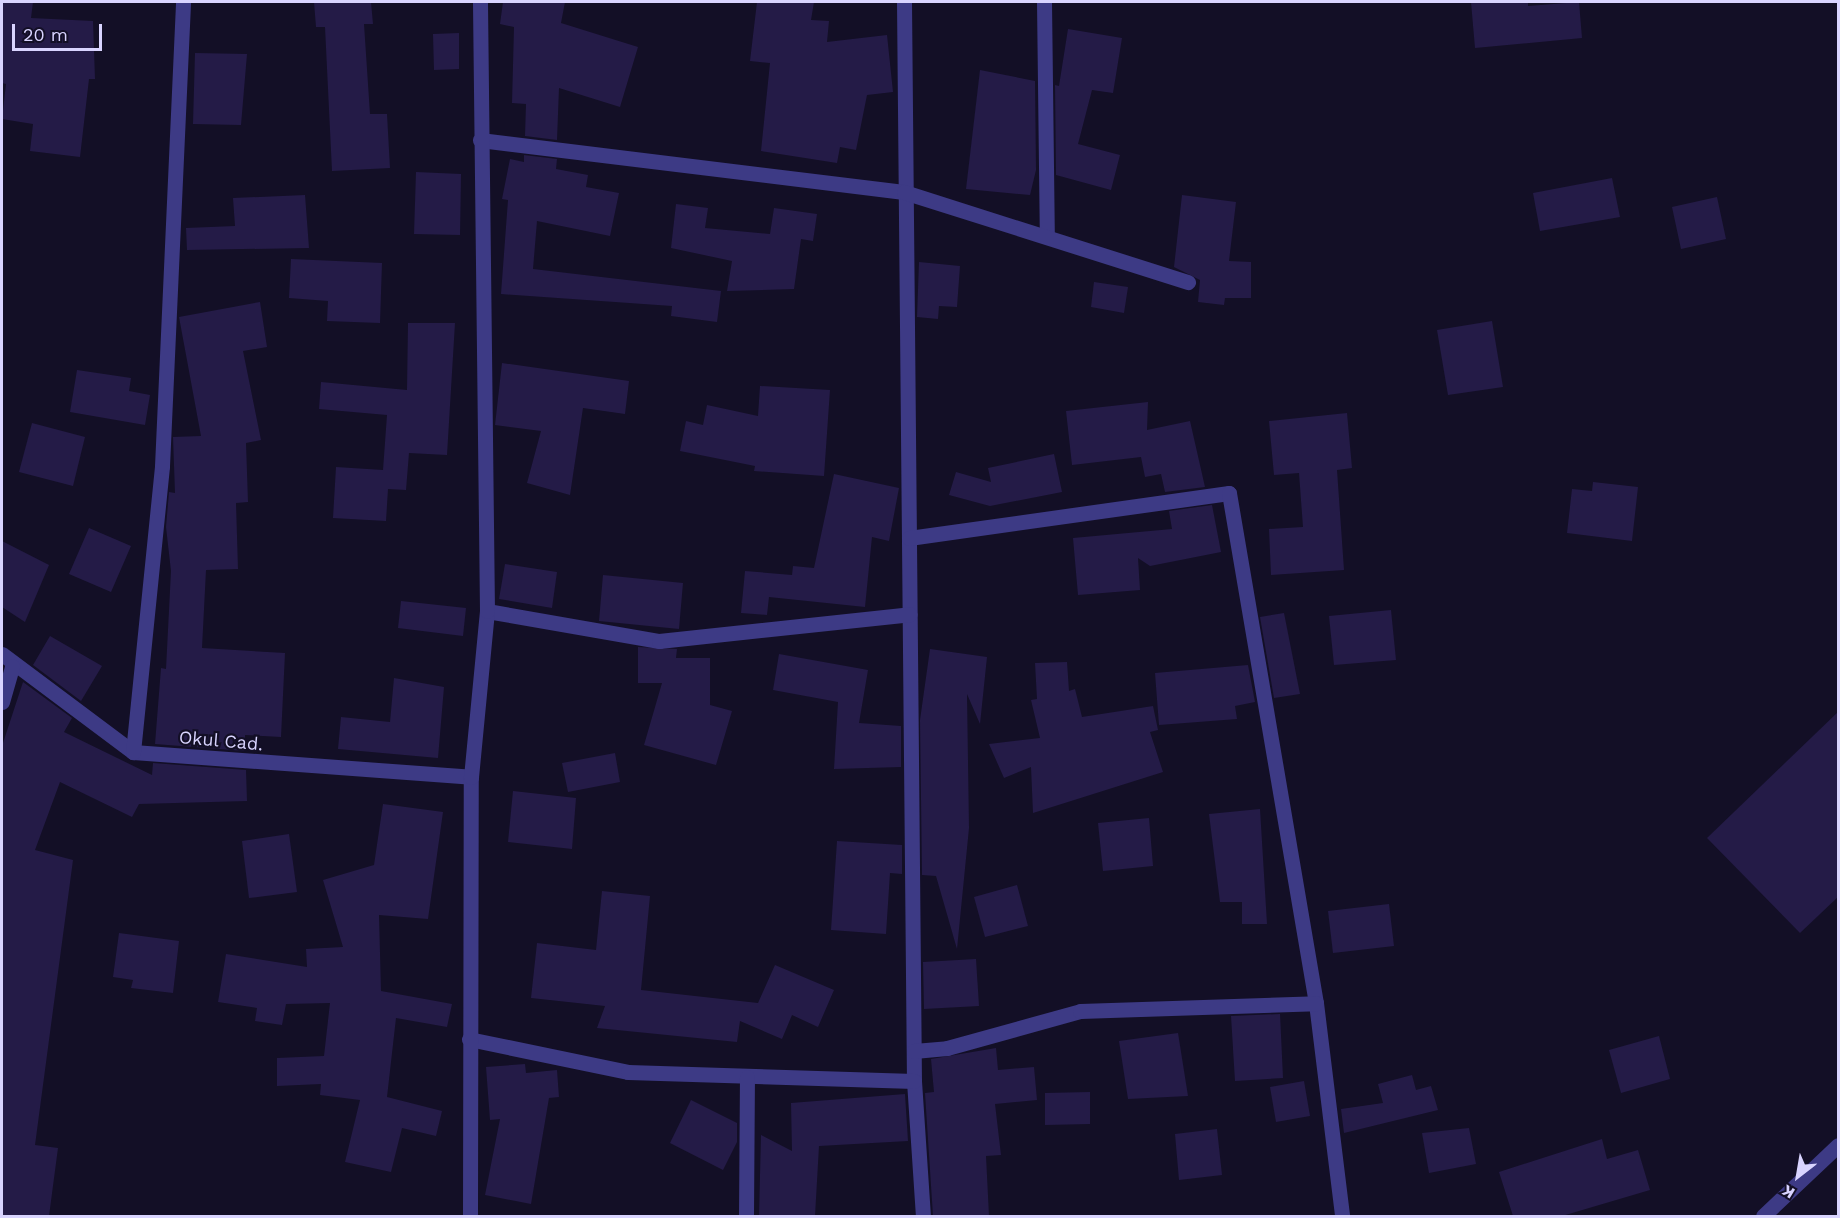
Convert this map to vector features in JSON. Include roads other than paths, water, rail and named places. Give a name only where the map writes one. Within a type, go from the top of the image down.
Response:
[{"type":"street","points":[[134,752],[162,466],[183,2]]},
{"type":"street","points":[[470,1216],[471,777],[487,612],[480,2]]},
{"type":"street","points":[[904,2],[914,1081],[923,1216]]},
{"type":"street","points":[[1044,2],[1047,236]]},
{"type":"street","points":[[480,140],[904,192],[1188,282]]},
{"type":"street","points":[[909,538],[1229,493],[1316,1003],[1341,1216]]},
{"type":"street","points":[[487,612],[659,641],[910,614]]},
{"type":"street","points":[[2,702],[7,660],[134,752]]},
{"type":"street","name":"Okul Cad.","points":[[134,752],[471,777]]},
{"type":"street","points":[[914,1051],[947,1048],[1080,1011],[1316,1003]]},
{"type":"street","points":[[469,1039],[628,1072],[914,1081]]},
{"type":"street","points":[[746,1216],[747,1077]]},
{"type":"street","points":[[1763,1216],[1839,1145]]}]
